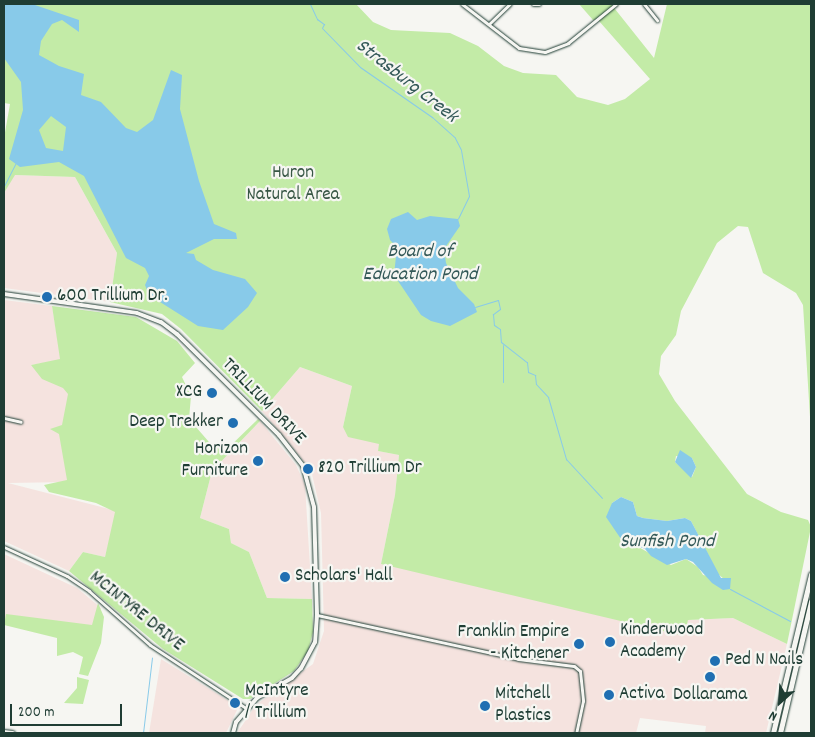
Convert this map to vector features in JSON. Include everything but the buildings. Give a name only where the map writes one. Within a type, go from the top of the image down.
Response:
[{"type":"main road","points":[[773,733],[811,575]]},
{"type":"main road","points":[[780,733],[811,602]]},
{"type":"main road","points":[[4,732],[12,733]]},
{"type":"street","points":[[462,4],[490,24],[518,48],[545,52],[568,43],[616,4]]},
{"type":"street","points":[[490,24],[510,4]]},
{"type":"street","points":[[533,4],[539,4]]},
{"type":"street","points":[[644,4],[657,20]]},
{"type":"street","name":"TRILLIUM DRIVE","points":[[4,294],[148,316],[177,334],[279,435],[303,466],[313,496],[318,615],[315,642],[301,668],[292,678],[256,698],[246,708],[233,733]]},
{"type":"street","points":[[4,418],[20,422]]},
{"type":"street","name":"MCINTYRE DRIVE","points":[[4,547],[75,581],[150,645],[246,708]]},
{"type":"street","points":[[318,615],[518,659],[574,666],[580,671],[583,702],[576,733]]},
{"type":"shaded area","points":[[14,175],[75,177],[117,253],[110,302],[4,288],[4,193]]},
{"type":"shaded area","points":[[4,300],[52,306],[61,360],[31,365],[70,390],[68,482],[8,483],[117,511],[105,557],[83,552],[69,571],[4,541]]},
{"type":"shaded area","points":[[300,367],[352,386],[343,427],[380,444],[378,451],[399,455],[395,495],[381,564],[672,611],[688,620],[733,618],[787,644],[766,733],[705,733],[706,726],[640,718],[636,733],[237,733],[256,705],[313,664],[324,631],[321,513],[311,470],[262,411]]},
{"type":"shaded area","points":[[260,421],[296,465],[305,485],[312,599],[267,598],[249,552],[231,543],[229,529],[200,518],[212,471]]},
{"type":"shaded area","points":[[4,554],[77,588],[101,608],[94,634],[4,619]]},
{"type":"shaded area","points":[[161,659],[235,705],[237,710],[226,733],[149,733]]},
{"type":"green space","name":"Huron Natural Area","points":[[4,4],[356,4],[373,22],[391,30],[450,33],[478,46],[504,66],[523,73],[556,75],[577,97],[608,105],[625,99],[650,79],[599,21],[593,20],[579,4],[611,4],[654,58],[667,4],[811,4],[811,433],[803,305],[796,293],[763,273],[748,227],[738,226],[717,243],[681,311],[676,335],[661,356],[659,374],[675,401],[747,494],[781,512],[808,520],[811,527],[787,644],[733,618],[688,620],[684,636],[381,564],[395,495],[399,455],[378,451],[379,444],[348,437],[343,427],[352,386],[300,367],[262,411],[181,329],[162,314],[110,302],[117,253],[75,177],[15,175],[4,193],[4,138],[10,104],[4,103]],"holes":[[[676,456],[692,458],[696,467],[692,477],[675,462]],[[621,497],[633,502],[637,516],[667,521],[685,518],[691,521],[718,574],[724,579],[703,575],[698,567],[686,559],[671,565],[633,544],[612,503]]]},
{"type":"green space","points":[[52,306],[136,317],[177,341],[195,363],[182,377],[191,396],[189,419],[209,442],[224,452],[258,419],[260,421],[212,471],[200,518],[229,529],[231,543],[249,552],[267,598],[312,599],[313,632],[308,651],[294,671],[250,699],[243,699],[163,649],[69,571],[83,552],[105,557],[115,512],[96,503],[49,492],[44,485],[67,480],[59,434],[50,429],[62,425],[68,394],[63,388],[42,379],[31,365],[60,359]]},
{"type":"green space","points":[[98,603],[104,617],[101,643],[88,676],[79,674],[83,657],[73,652],[57,656],[57,638],[4,625],[6,614],[92,625]]},
{"type":"green space","points":[[77,677],[89,680],[83,704],[64,703],[77,688]]},
{"type":"water","points":[[4,4],[32,4],[79,20],[79,32],[62,20],[52,24],[41,41],[39,55],[59,66],[84,74],[81,95],[101,102],[126,128],[137,132],[153,120],[171,70],[182,75],[180,109],[199,181],[214,224],[236,233],[237,239],[214,239],[186,253],[194,254],[196,260],[213,270],[245,279],[257,293],[248,307],[223,330],[198,326],[149,295],[145,285],[149,276],[145,268],[126,258],[84,176],[59,162],[20,167],[9,159],[23,110],[21,82],[4,58]],"holes":[[[51,116],[66,127],[63,151],[46,148],[39,130]]]},
{"type":"water","name":"Board of Education Pond","points":[[408,212],[417,220],[430,216],[458,219],[460,226],[444,249],[446,263],[458,288],[474,304],[477,312],[450,326],[431,321],[421,315],[394,275],[397,247],[390,240],[387,229],[391,219]]},
{"type":"water","points":[[680,450],[692,458],[696,467],[691,478],[675,462]]},
{"type":"water","name":"Sunfish Pond","points":[[621,497],[633,502],[637,516],[667,521],[685,518],[691,521],[721,578],[731,578],[730,589],[723,590],[712,583],[693,562],[686,559],[667,565],[651,556],[645,549],[621,539],[606,517],[612,503]]},
{"type":"waterway","name":"Strasburg Creek","points":[[310,4],[317,19],[324,24],[322,28],[360,67],[432,117],[455,138],[461,150],[469,196],[458,219]]},
{"type":"waterway","points":[[4,186],[15,164]]},
{"type":"waterway","points":[[475,307],[498,300],[500,309],[493,314],[494,325],[500,329],[501,342],[527,362],[528,372],[535,375],[536,384],[548,397],[566,459],[602,498]]},
{"type":"waterway","points":[[503,345],[503,382]]},
{"type":"waterway","points":[[730,589],[790,621]]},
{"type":"waterway","points":[[143,733],[152,658]]},
{"type":"place","name":"600 Trillium Dr.","points":[[47,297]]},
{"type":"place","name":"XCG","points":[[212,393]]},
{"type":"place","name":"Deep Trekker","points":[[233,423]]},
{"type":"place","name":"Horizon Furniture","points":[[258,461]]},
{"type":"place","name":"820 Trillium Dr","points":[[308,469]]},
{"type":"place","name":"Scholars' Hall","points":[[285,577]]},
{"type":"place","name":"Kinderwood Academy","points":[[610,642]]},
{"type":"place","name":"Franklin Empire - Kitchener","points":[[579,644]]},
{"type":"place","name":"Ped N Nails","points":[[715,661]]},
{"type":"place","name":"Dollarama","points":[[710,677]]},
{"type":"place","name":"Activa","points":[[609,695]]},
{"type":"place","name":"McIntyre / Trillium","points":[[235,703]]},
{"type":"place","name":"Mitchell Plastics","points":[[485,706]]}]
